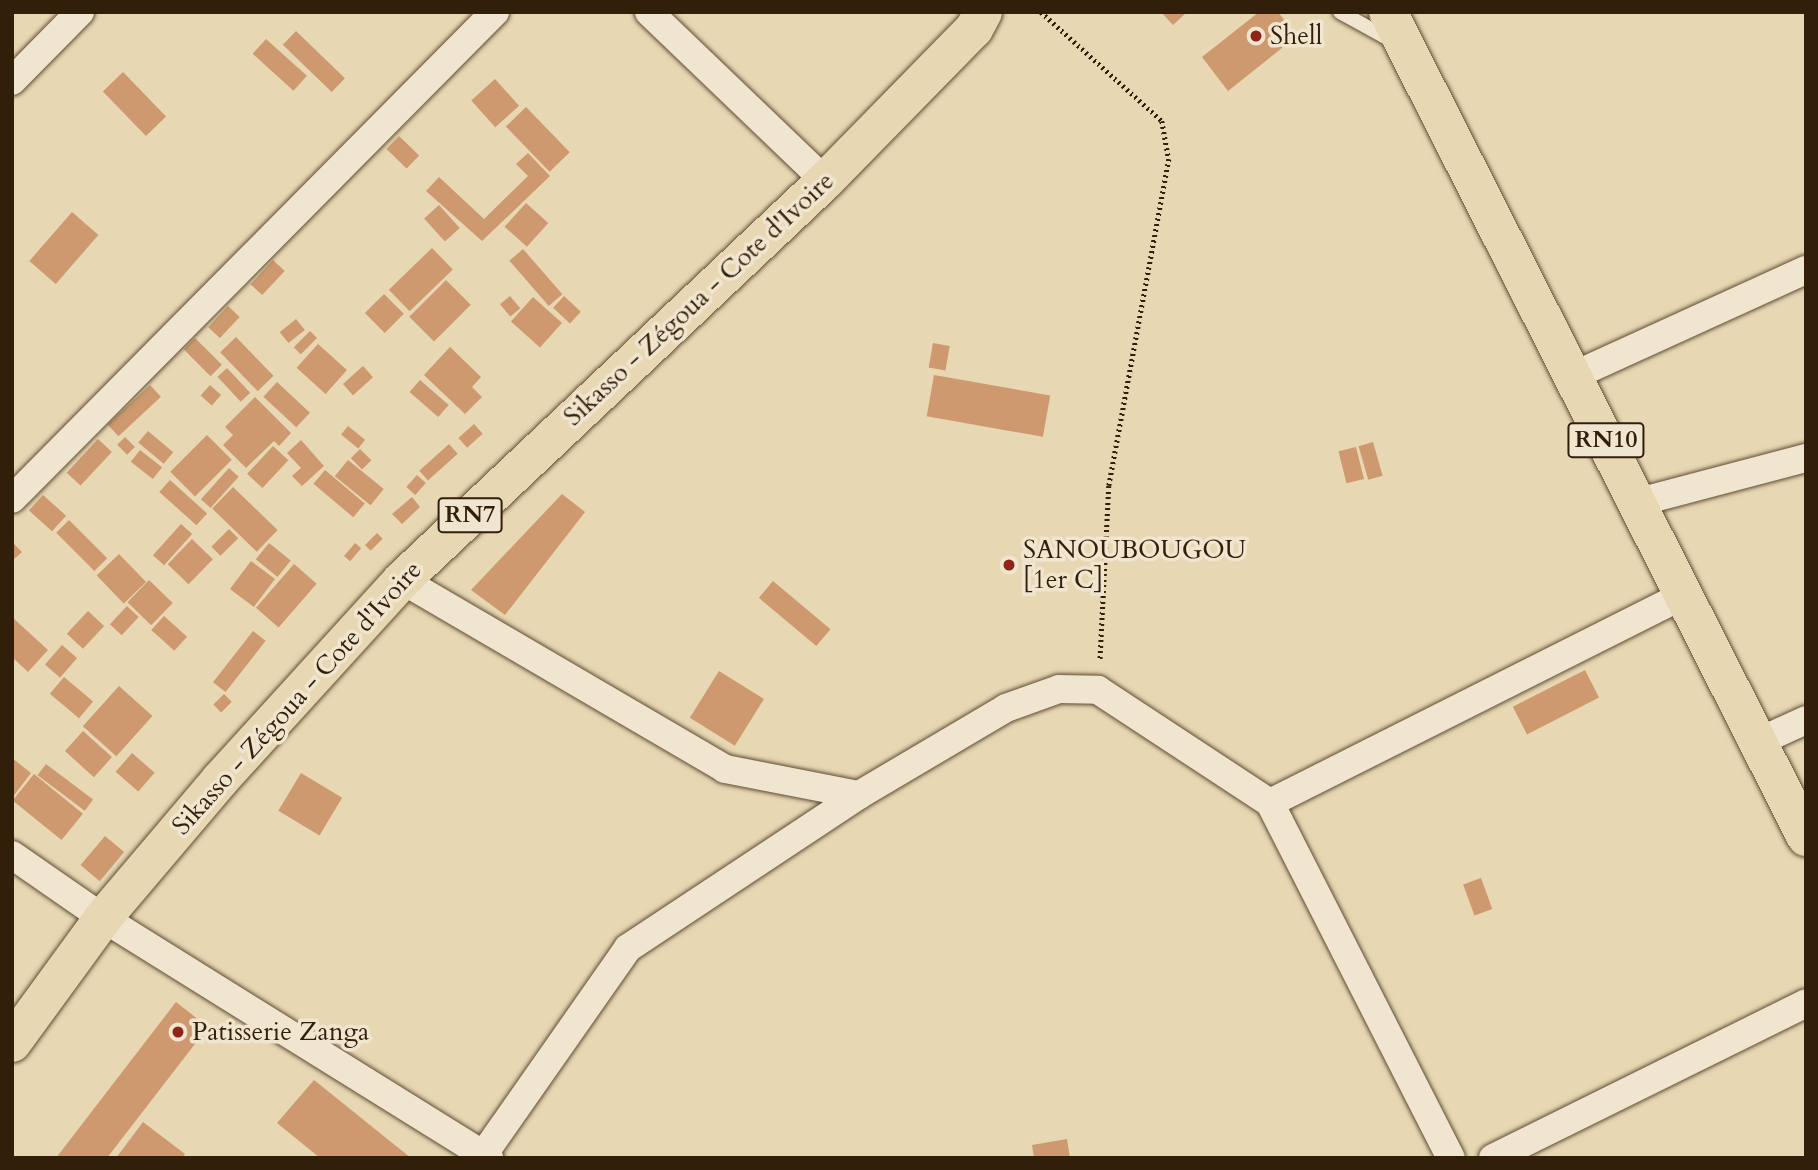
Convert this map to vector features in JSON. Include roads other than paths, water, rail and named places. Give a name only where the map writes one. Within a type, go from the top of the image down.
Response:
[{"type":"highway","name":"RN7","points":[[979,21],[1013,12]]},
{"type":"highway","name":"Sikasso - Zégoua - Cote d'Ivoire","points":[[12,1044],[103,918],[220,780],[402,579],[825,181],[979,21]]},
{"type":"highway","name":"RN10","points":[[1395,29],[1639,502],[1806,837]]},
{"type":"street","points":[[12,81],[80,12]]},
{"type":"street","points":[[12,499],[495,12]]},
{"type":"street","points":[[649,12],[825,181]]},
{"type":"street","points":[[1573,376],[1806,270]]},
{"type":"street","points":[[1639,502],[1806,457]]},
{"type":"street","points":[[402,579],[724,769],[859,795]]},
{"type":"street","points":[[1270,803],[1684,595]]},
{"type":"street","points":[[12,855],[103,918],[485,1157],[628,948],[859,795],[1006,708],[1059,689],[1098,690],[1270,803],[1451,1158]]},
{"type":"street","points":[[1758,742],[1806,720]]},
{"type":"street","points":[[1493,1158],[1806,1003]]},
{"type":"lane","points":[[1340,12],[1395,29]]},
{"type":"place","name":"Shell","points":[[1256,36]]},
{"type":"place","name":"SANOUBOUGOU [1er C]","points":[[1009,565]]},
{"type":"place","name":"Patisserie Zanga","points":[[178,1032]]}]
